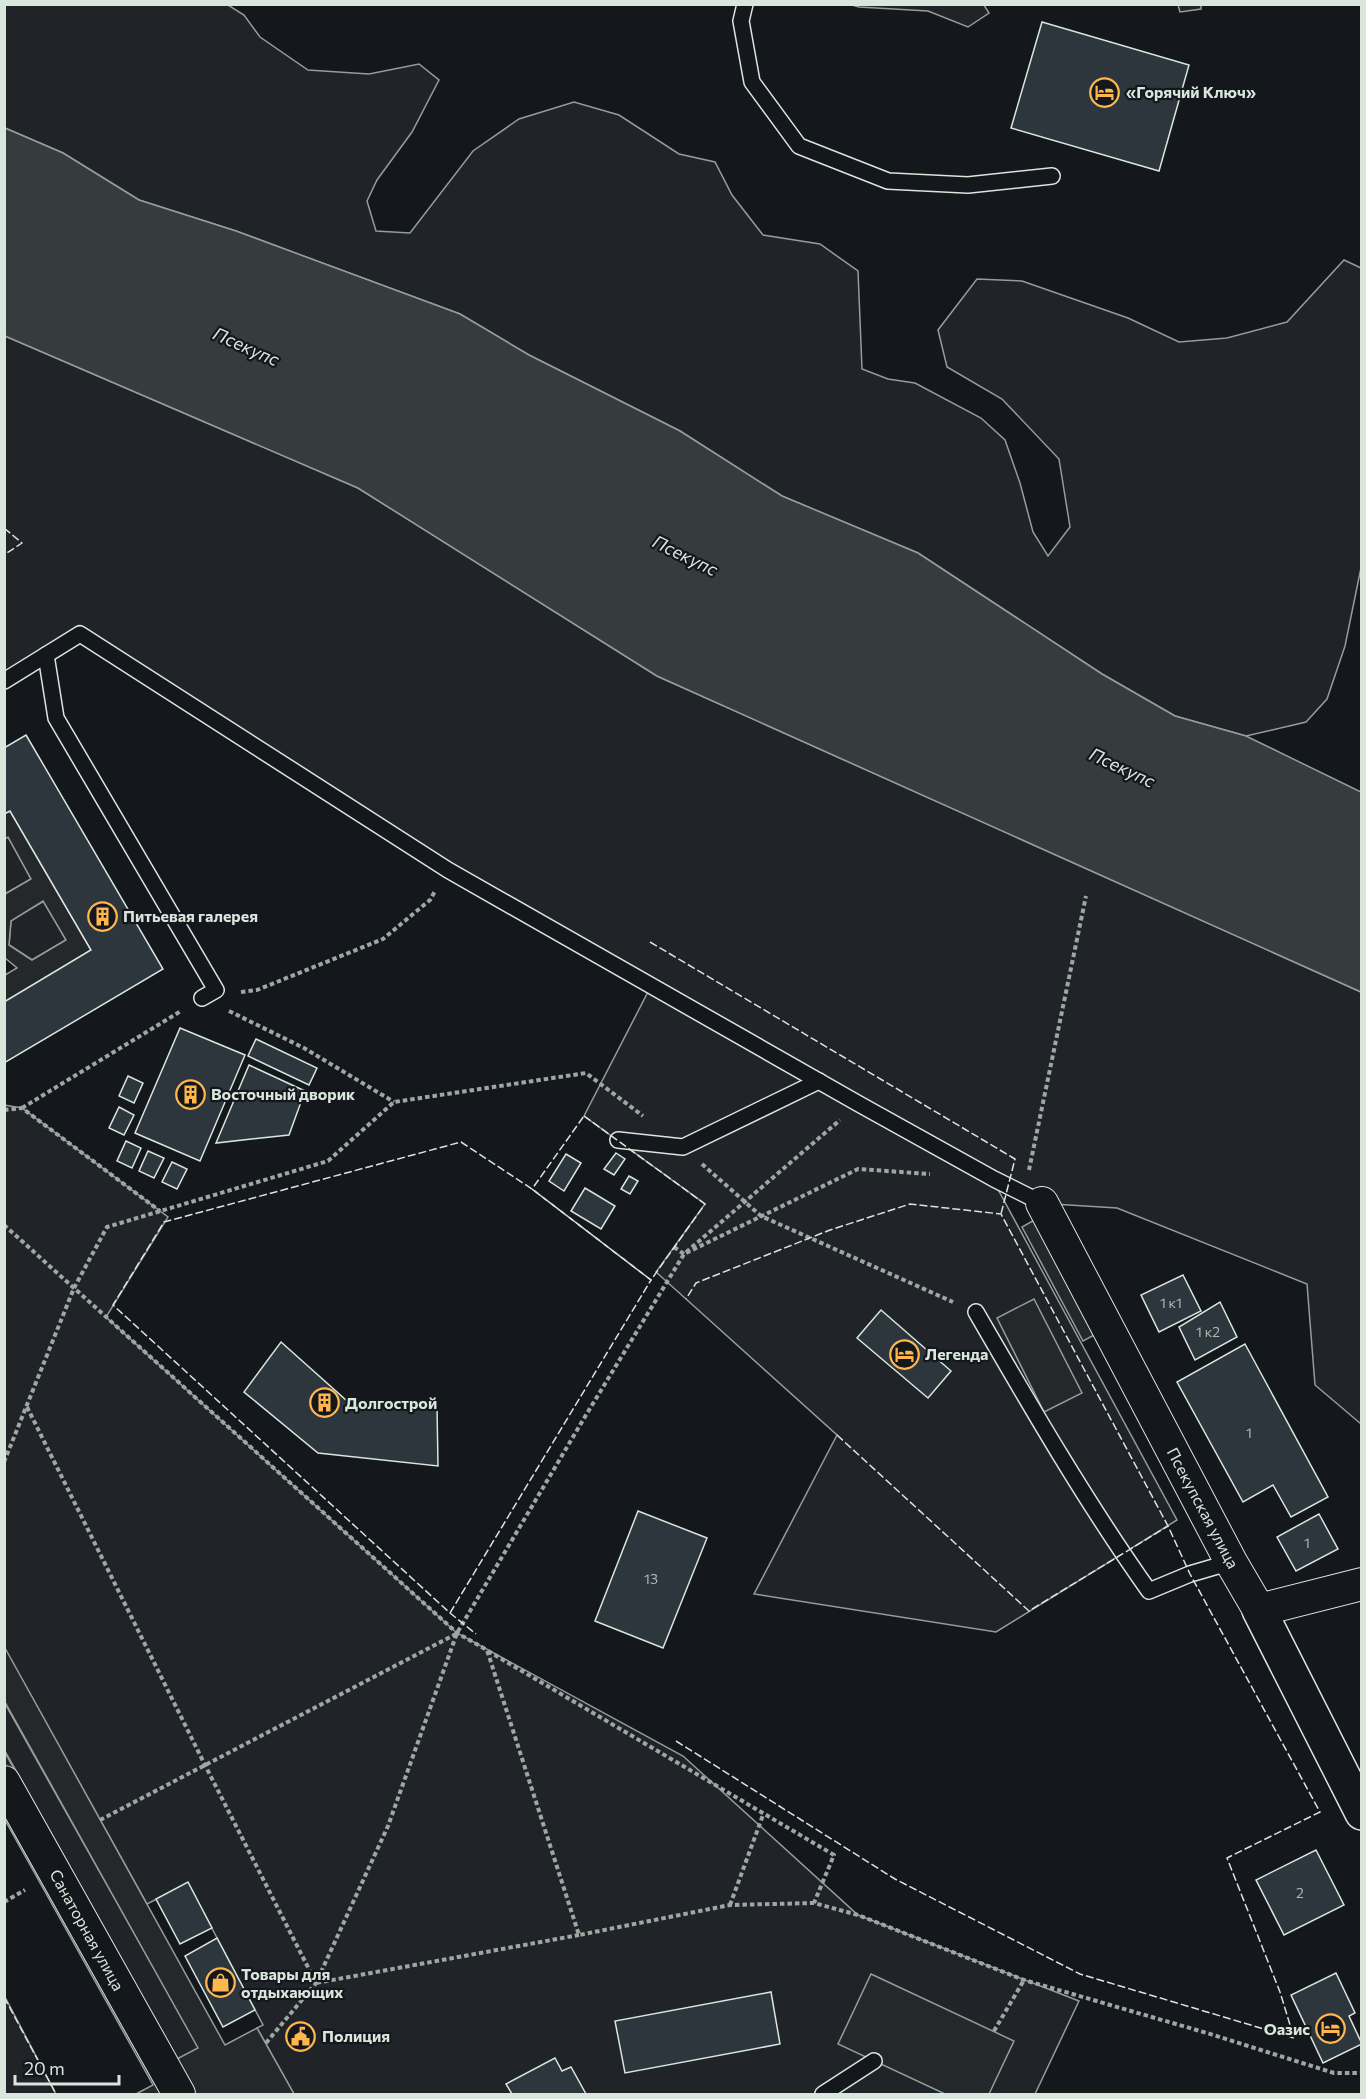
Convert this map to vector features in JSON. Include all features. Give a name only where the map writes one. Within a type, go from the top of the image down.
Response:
[{"type":"street","name":"Псекупская улица","points":[[1033,1199],[1231,1563],[1259,1610],[1362,1813]]},
{"type":"street","points":[[1259,1610],[1362,1584]]},
{"type":"street","name":"Санаторная улица","points":[[4,1782],[174,2086]]},
{"type":"lane","points":[[745,4],[741,21],[752,82],[799,146],[888,181],[969,185],[1052,176]]},
{"type":"lane","points":[[4,681],[80,634],[448,870],[859,1104],[1033,1199]]},
{"type":"lane","points":[[46,655],[56,718],[216,990],[202,998]]},
{"type":"lane","points":[[618,1140],[683,1147],[819,1081]]},
{"type":"lane","points":[[976,1312],[1028,1392],[1122,1554],[1149,1591],[1190,1574],[1231,1563]]},
{"type":"lane","points":[[823,2094],[874,2061]]},
{"type":"path","points":[[4,1110],[22,1108],[202,998],[257,990],[384,939],[430,900],[448,870]]},
{"type":"path","points":[[1033,1199],[1086,896]]},
{"type":"path","points":[[202,998],[304,1048],[393,1102]]},
{"type":"path","points":[[4,1462],[74,1288],[107,1227],[328,1161],[393,1102],[586,1073],[683,1147],[761,1216],[976,1312]]},
{"type":"path","points":[[266,2043],[316,1983],[388,1826],[457,1633],[684,1254],[859,1104]]},
{"type":"path","points":[[22,1108],[160,1211]]},
{"type":"path","points":[[684,1254],[858,1169],[935,1174]]},
{"type":"path","points":[[4,1225],[457,1633],[834,1855],[814,1903]]},
{"type":"path","points":[[674,1247],[684,1254]]},
{"type":"path","points":[[26,1407],[316,1983]]},
{"type":"path","points":[[100,1820],[457,1633]]},
{"type":"path","points":[[487,1650],[579,1935]]},
{"type":"path","points":[[730,1905],[764,1815]]},
{"type":"path","points":[[4,1902],[30,1887]]},
{"type":"path","points":[[316,1983],[730,1905],[814,1903],[858,1915],[1024,1980],[1208,2033],[1334,2073],[1361,2072]]},
{"type":"path","points":[[994,2031],[1024,1980]]},
{"type":"shaded area","points":[[5,4],[228,5],[244,15],[260,37],[308,70],[369,74],[419,64],[439,80],[412,132],[377,180],[367,201],[376,231],[410,233],[473,151],[519,119],[574,102],[619,115],[679,154],[715,162],[732,195],[763,235],[820,244],[858,271],[862,369],[888,379],[915,383],[981,418],[1005,440],[1020,483],[1033,532],[1048,556],[1070,527],[1059,459],[1002,399],[947,367],[938,330],[977,279],[1022,281],[1128,318],[1179,342],[1227,338],[1287,322],[1344,260],[1361,268],[1362,563],[1345,646],[1327,699],[1306,722],[1246,736],[1175,716],[1102,674],[918,553],[782,496],[680,431],[529,355],[460,314],[236,231],[139,200],[63,153],[5,128]]},
{"type":"shaded area","points":[[852,5],[984,5],[989,13],[968,27],[928,11]]},
{"type":"shaded area","points":[[1178,5],[1201,5],[1201,9],[1180,12]]},
{"type":"shaded area","points":[[5,336],[358,488],[657,676],[1361,992],[1361,1424],[1315,1385],[1307,1284],[1117,1208],[1053,1204],[994,1182],[1177,1520],[996,1632],[754,1594],[837,1435],[656,1272],[705,1204],[584,1116],[651,986],[448,870],[80,634],[5,681]]},
{"type":"shaded area","points":[[10,811],[91,950],[5,1002],[5,975],[17,968],[5,958],[5,894],[31,879],[8,837],[5,839],[4,814]],"holes":[[[43,901],[66,940],[32,960],[9,945],[11,921]]]},
{"type":"shaded area","points":[[8,837],[31,879],[5,894],[4,839]]},
{"type":"shaded area","points":[[44,901],[66,940],[32,960],[9,945],[11,920]]},
{"type":"shaded area","points":[[4,1105],[22,1108],[168,1217],[106,1317],[457,1633],[683,1756],[858,1915],[1079,2001],[1035,2094],[294,2094],[257,2028],[263,2025],[188,1883],[147,1904],[5,1649]]},
{"type":"shaded area","points":[[1036,1219],[1098,1333],[1083,1341],[1022,1227]]},
{"type":"shaded area","points":[[1034,1299],[1082,1393],[1044,1412],[997,1318]]},
{"type":"shaded area","points":[[5,1648],[225,2045],[257,2028],[294,2094],[136,2094],[153,2085],[5,1820],[4,1751],[177,2059],[198,2048],[5,1702]]},
{"type":"shaded area","points":[[4,1702],[199,2048],[178,2060],[5,1751]]},
{"type":"shaded area","points":[[871,1974],[1014,2041],[989,2094],[945,2094],[838,2044]]},
{"type":"shaded area","points":[[5,1997],[56,2094],[5,2094]]},
{"type":"water","name":"Псекупс","points":[[5,128],[63,153],[139,200],[236,231],[460,314],[529,355],[680,431],[782,496],[918,553],[1102,674],[1175,716],[1246,736],[1361,792],[1361,992],[657,676],[358,488],[5,336]]},
{"type":"building","points":[[1042,22],[1189,65],[1159,171],[1011,128]]},
{"type":"building","name":"Питьевая галерея","points":[[26,735],[163,969],[4,1063],[4,1002],[91,950],[10,811],[4,814],[4,748]]},
{"type":"building","name":"Восточный дворик","points":[[180,1028],[245,1055],[200,1161],[135,1133]]},
{"type":"building","points":[[256,1039],[317,1068],[309,1085],[248,1056]]},
{"type":"building","points":[[249,1065],[305,1091],[289,1135],[216,1143]]},
{"type":"building","points":[[128,1076],[143,1083],[134,1103],[119,1096]]},
{"type":"building","points":[[119,1107],[134,1115],[124,1135],[109,1128]]},
{"type":"building","points":[[126,1141],[141,1148],[132,1168],[117,1161]]},
{"type":"building","points":[[148,1151],[164,1158],[154,1178],[139,1171]]},
{"type":"building","points":[[616,1153],[625,1159],[614,1175],[604,1169]]},
{"type":"building","points":[[566,1154],[581,1163],[564,1191],[549,1181]]},
{"type":"building","points":[[172,1162],[187,1169],[177,1189],[162,1182]]},
{"type":"building","points":[[629,1176],[638,1181],[630,1194],[621,1189]]},
{"type":"building","points":[[585,1188],[615,1206],[601,1229],[571,1211]]},
{"type":"building","points":[[1183,1275],[1201,1311],[1159,1332],[1141,1295]]},
{"type":"building","points":[[1220,1302],[1237,1337],[1195,1360],[1179,1327]]},
{"type":"building","name":"Легенда","points":[[881,1310],[951,1371],[928,1398],[857,1338]]},
{"type":"building","name":"Долгострой","points":[[281,1342],[346,1400],[437,1406],[438,1466],[318,1453],[244,1392]]},
{"type":"building","points":[[1245,1344],[1328,1497],[1291,1517],[1273,1485],[1243,1502],[1177,1382]]},
{"type":"building","points":[[638,1511],[707,1538],[663,1648],[595,1621]]},
{"type":"building","points":[[1319,1514],[1338,1549],[1296,1571],[1277,1537]]},
{"type":"building","points":[[1316,1850],[1344,1905],[1284,1935],[1256,1880]]},
{"type":"building","points":[[188,1882],[212,1928],[180,1944],[156,1899]]},
{"type":"building","name":"Товары для отдыхающих","points":[[217,1938],[255,2010],[223,2027],[185,1956]]},
{"type":"building","name":"Оазис","points":[[1336,1973],[1355,2013],[1349,2016],[1362,2044],[1323,2063],[1291,1995]]},
{"type":"building","points":[[771,1992],[780,2044],[625,2073],[615,2021]]},
{"type":"building","points":[[555,2058],[562,2071],[571,2067],[586,2094],[512,2094],[506,2084]]},
{"type":"fence","points":[[4,528],[22,543],[4,555]]},
{"type":"fence","points":[[650,942],[1015,1159],[1001,1214]]},
{"type":"fence","points":[[584,1116],[705,1204],[651,1280],[532,1189],[584,1116]]},
{"type":"fence","points":[[450,1613],[651,1280],[532,1189],[461,1142],[164,1222],[113,1305],[450,1613],[476,1634]]},
{"type":"fence","points":[[676,1741],[895,1879],[1080,1974],[1294,2038],[1280,1992],[1227,1858],[1320,1812],[1190,1574],[1168,1526],[1001,1214],[910,1204],[830,1230],[696,1283],[686,1299]]},
{"type":"fence","points":[[837,1435],[1029,1611],[1168,1526]]},
{"type":"fence","points":[[4,1997],[56,2094]]},
{"type":"place","name":"«Горячий Ключ»","points":[[1105,92]]},
{"type":"place","name":"Питьевая галерея","points":[[102,916]]},
{"type":"place","name":"Восточный дворик","points":[[190,1094]]},
{"type":"place","name":"Легенда","points":[[904,1354]]},
{"type":"place","name":"Долгострой","points":[[324,1403]]},
{"type":"place","name":"Товары для отдыхающих","points":[[220,1983]]},
{"type":"place","name":"Оазис","points":[[1331,2029]]},
{"type":"place","name":"Полиция","points":[[301,2036]]}]
